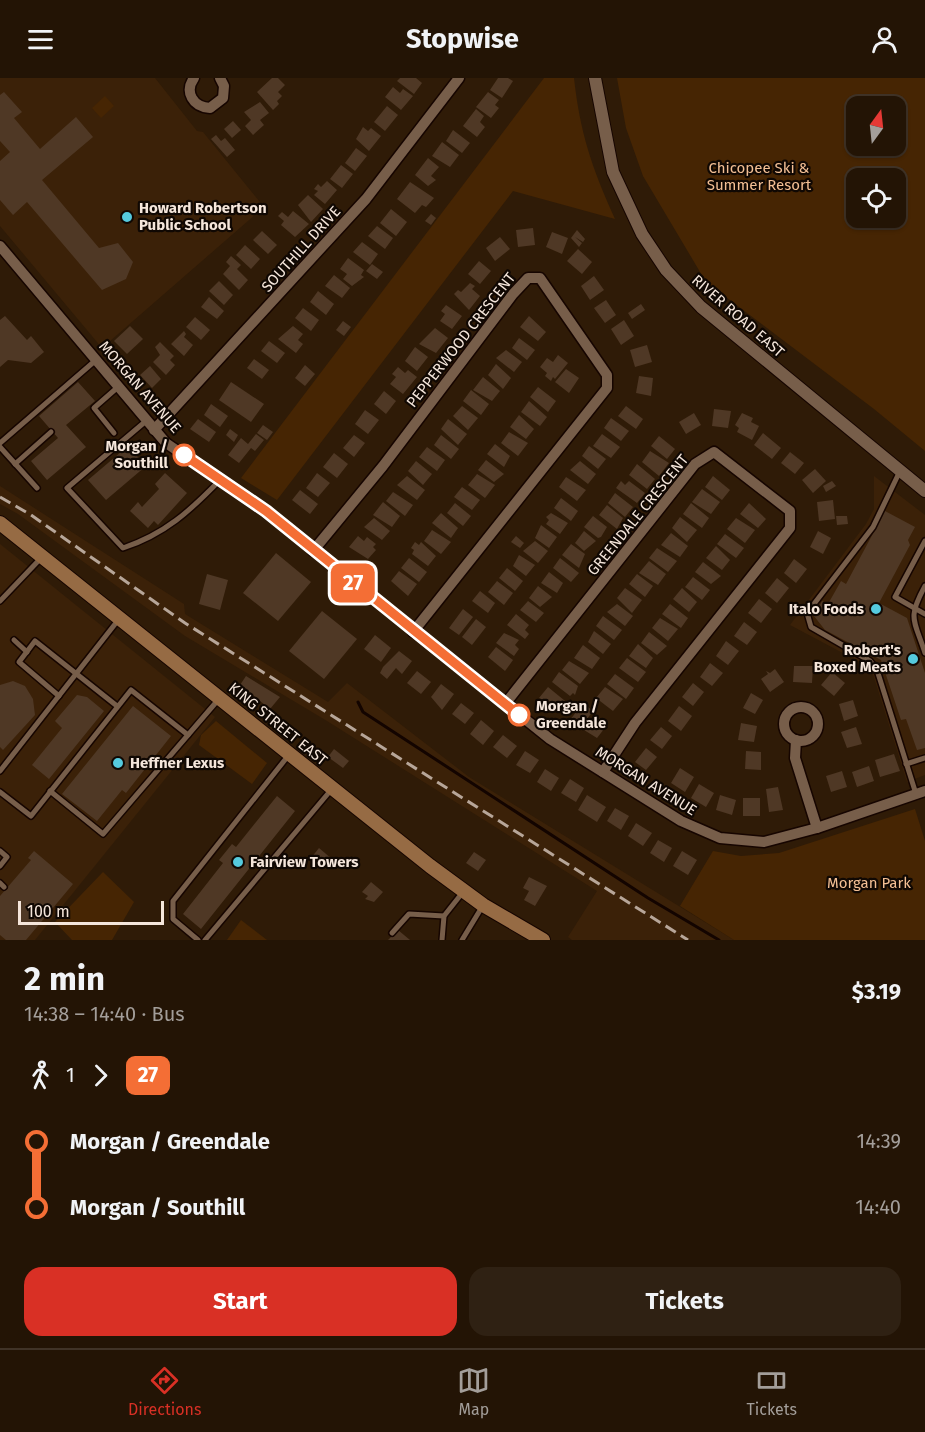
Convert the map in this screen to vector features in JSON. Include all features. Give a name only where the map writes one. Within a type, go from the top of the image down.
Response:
[{"type":"main road","name":"KING STREET EAST","points":[[0,523],[463,892],[543,940]]},
{"type":"street","points":[[194,78],[190,85],[191,97],[204,107],[216,106],[223,98],[225,92],[222,79]]},
{"type":"street","name":"SOUTHILL DRIVE","points":[[154,430],[366,199],[459,78]]},
{"type":"street","name":"RIVER ROAD EAST","points":[[595,78],[613,171],[642,234],[666,270],[702,307],[925,491]]},
{"type":"street","name":"MORGAN AVENUE","points":[[0,246],[166,443],[266,511],[413,632],[550,739],[681,821],[720,838],[764,842],[817,828],[920,793]]},
{"type":"street","name":"PEPPERWOOD CRESCENT","points":[[313,551],[382,466],[513,294],[528,278],[540,279],[607,375],[607,388],[413,632]]},
{"type":"street","name":"GREENDALE CRESCENT","points":[[505,704],[695,464],[714,452],[790,511],[790,528],[635,723],[603,772]]},
{"type":"street","points":[[796,740],[795,758],[817,828]]},
{"type":"lane","points":[[37,488],[0,445],[96,360]]},
{"type":"lane","points":[[114,433],[94,408],[118,387]]},
{"type":"lane","points":[[146,421],[67,488],[123,548],[141,542],[184,516],[220,480]]},
{"type":"lane","points":[[15,464],[51,432]]},
{"type":"lane","points":[[900,471],[873,527],[807,613],[811,627],[870,662],[877,670],[906,764],[920,793]]},
{"type":"lane","points":[[925,541],[895,597],[925,614]]},
{"type":"lane","points":[[0,601],[42,556]]},
{"type":"lane","points":[[925,586],[913,608],[912,617],[925,652]]},
{"type":"lane","points":[[0,771],[119,619]]},
{"type":"lane","points":[[14,640],[27,652]]},
{"type":"lane","points":[[59,696],[19,663],[35,641],[117,706]]},
{"type":"lane","points":[[0,792],[31,816],[131,690],[188,735]]},
{"type":"lane","points":[[50,791],[103,834],[219,698]]},
{"type":"lane","points":[[198,940],[176,922],[171,910],[174,898],[289,754]]},
{"type":"lane","points":[[906,764],[925,758]]},
{"type":"lane","points":[[205,940],[332,788]]},
{"type":"lane","points":[[0,851],[7,857],[0,866]]},
{"type":"lane","points":[[442,940],[444,916],[463,892]]},
{"type":"lane","points":[[462,940],[483,905]]},
{"type":"lane","points":[[392,933],[409,914],[444,916]]},
{"type":"shaded area","name":"Howard Robertson Public School","points":[[0,78],[155,78],[197,131],[203,132],[264,207],[102,348],[0,226]]},
{"type":"shaded area","points":[[874,476],[925,515],[925,775],[907,782],[871,668],[790,625],[866,524],[874,509]]},
{"type":"shaded area","points":[[0,486],[184,604],[185,614],[328,702],[347,683],[469,777],[734,940],[572,940],[568,937],[597,891],[327,721],[185,636],[18,514],[0,504]]},
{"type":"shaded area","points":[[0,544],[215,717],[35,940],[0,940]]},
{"type":"green space","points":[[544,78],[574,78],[588,150],[615,219],[513,191],[277,500],[241,478]]},
{"type":"green space","name":"Chicopee Ski & Summer Resort","points":[[617,78],[925,78],[925,451],[874,409],[706,282],[643,176],[626,128]]},
{"type":"green space","points":[[105,96],[114,106],[101,118],[92,108]]},
{"type":"green space","points":[[216,721],[267,763],[252,784],[199,745],[201,735]]},
{"type":"green space","name":"Morgan Park","points":[[915,809],[925,841],[925,940],[734,940],[680,906],[713,851],[741,856],[779,853]]},
{"type":"green space","points":[[103,872],[134,902],[112,940],[72,940],[55,922]]},
{"type":"green space","points":[[241,920],[267,940],[227,940]]},
{"type":"building","points":[[272,78],[278,78],[285,85],[278,92],[282,96],[277,101],[279,104],[273,110],[257,92]]},
{"type":"building","points":[[400,78],[416,78],[422,83],[414,94],[397,81]]},
{"type":"building","points":[[498,78],[508,78],[513,81],[502,98],[490,90]]},
{"type":"building","points":[[393,87],[400,93],[403,89],[413,96],[401,110],[385,97]]},
{"type":"building","points":[[4,92],[22,112],[14,118],[40,149],[76,117],[93,137],[42,180],[99,248],[118,243],[133,262],[126,279],[102,290],[27,202],[13,215],[0,200],[0,161],[10,152],[0,141],[0,95]]},
{"type":"building","points":[[488,92],[499,100],[495,105],[499,108],[491,118],[476,107]]},
{"type":"building","points":[[260,102],[269,113],[260,120],[264,125],[253,135],[245,126],[251,120],[244,112]]},
{"type":"building","points":[[387,106],[398,115],[385,131],[374,122]]},
{"type":"building","points":[[476,109],[484,116],[480,122],[485,127],[477,137],[463,126]]},
{"type":"building","points":[[233,121],[241,130],[232,138],[224,129]]},
{"type":"building","points":[[363,127],[368,131],[371,128],[381,136],[369,151],[356,139]]},
{"type":"building","points":[[453,130],[470,143],[462,153],[446,141]]},
{"type":"building","points":[[216,135],[221,141],[225,138],[235,150],[227,157],[211,139]]},
{"type":"building","points":[[442,142],[459,155],[450,167],[432,156]]},
{"type":"building","points":[[356,148],[367,156],[355,171],[345,163]]},
{"type":"building","points":[[428,158],[439,167],[431,176],[436,180],[428,186],[415,175]]},
{"type":"building","points":[[341,165],[353,174],[342,188],[330,179]]},
{"type":"building","points":[[327,181],[337,190],[325,204],[314,195],[318,191],[314,189],[318,184],[321,187]]},
{"type":"building","points":[[410,182],[434,198],[426,207],[422,205],[415,213],[397,199]]},
{"type":"building","points":[[308,195],[323,209],[311,222],[298,205]]},
{"type":"building","points":[[391,209],[407,222],[396,236],[380,223]]},
{"type":"building","points":[[293,211],[309,224],[295,237],[281,225],[284,221],[278,216],[282,212],[288,217]]},
{"type":"building","points":[[431,214],[436,218],[431,225],[425,221]]},
{"type":"building","points":[[377,226],[393,238],[385,249],[368,236]]},
{"type":"building","points":[[533,228],[535,245],[518,247],[516,230]]},
{"type":"building","points":[[577,230],[585,239],[583,242],[575,237],[582,243],[579,247],[571,238]]},
{"type":"building","points":[[262,231],[277,245],[268,254],[253,240]]},
{"type":"building","points":[[552,232],[568,238],[562,254],[546,247]]},
{"type":"building","points":[[500,237],[510,249],[495,261],[486,248]]},
{"type":"building","points":[[362,242],[378,254],[370,265],[353,252]]},
{"type":"building","points":[[245,245],[260,259],[251,269],[236,255]]},
{"type":"building","points":[[578,249],[592,262],[582,274],[567,261]]},
{"type":"building","points":[[231,256],[241,265],[237,269],[248,280],[239,290],[223,274],[230,266],[226,262]]},
{"type":"building","points":[[348,258],[364,270],[361,275],[364,277],[352,286],[343,279],[347,274],[340,269]]},
{"type":"building","points":[[479,261],[491,271],[480,284],[468,274]]},
{"type":"building","points":[[372,264],[383,272],[377,279],[366,271]]},
{"type":"building","points":[[334,275],[350,288],[342,298],[325,286]]},
{"type":"building","points":[[594,276],[604,290],[590,300],[581,286]]},
{"type":"building","points":[[219,281],[233,295],[224,305],[209,291]]},
{"type":"building","points":[[470,283],[475,286],[472,289],[480,296],[469,310],[454,294],[458,290],[461,292]]},
{"type":"building","points":[[318,291],[334,304],[326,315],[310,302]]},
{"type":"building","points":[[209,297],[224,311],[217,319],[201,307]]},
{"type":"building","points":[[606,300],[616,315],[605,323],[594,308]]},
{"type":"building","points":[[641,304],[645,310],[632,319],[628,313]]},
{"type":"building","points":[[446,305],[462,316],[452,329],[440,321],[445,314],[441,311]]},
{"type":"building","points":[[303,308],[319,320],[311,331],[295,318]]},
{"type":"building","points":[[5,316],[27,340],[31,336],[44,352],[31,363],[8,360],[0,367],[0,320]]},
{"type":"building","points":[[529,316],[546,332],[538,341],[520,327]]},
{"type":"building","points":[[195,317],[210,330],[201,340],[186,327]]},
{"type":"building","points":[[624,320],[634,336],[621,345],[611,329]]},
{"type":"building","points":[[343,321],[351,327],[344,336],[336,330]]},
{"type":"building","points":[[130,326],[143,339],[127,354],[114,341]]},
{"type":"building","points":[[293,326],[303,334],[298,340],[303,344],[296,353],[278,339]]},
{"type":"building","points":[[435,328],[448,338],[436,353],[419,344]]},
{"type":"building","points":[[184,331],[186,334],[184,337],[193,345],[184,356],[171,344]]},
{"type":"building","points":[[519,338],[535,350],[527,360],[512,348]]},
{"type":"building","points":[[269,341],[285,353],[277,363],[261,351]]},
{"type":"building","points":[[160,342],[174,356],[170,360],[175,365],[166,375],[153,362],[160,355],[155,347]]},
{"type":"building","points":[[647,345],[652,362],[635,367],[630,350]]},
{"type":"building","points":[[415,347],[428,357],[417,371],[405,361]]},
{"type":"building","points":[[506,350],[522,362],[514,372],[496,358]]},
{"type":"building","points":[[558,355],[568,363],[551,381],[540,367],[547,358],[553,362]]},
{"type":"building","points":[[254,359],[269,370],[262,379],[247,368]]},
{"type":"building","points":[[496,364],[511,378],[503,389],[488,375]]},
{"type":"building","points":[[305,365],[315,374],[305,386],[295,378]]},
{"type":"building","points":[[150,366],[161,379],[152,388],[140,375]]},
{"type":"building","points":[[398,367],[405,373],[408,370],[417,377],[403,394],[390,384],[396,377],[392,374]]},
{"type":"building","points":[[566,369],[579,378],[569,393],[555,382]]},
{"type":"building","points":[[639,376],[653,378],[651,396],[636,393]]},
{"type":"building","points":[[483,377],[500,391],[492,401],[473,390]]},
{"type":"building","points":[[78,382],[95,401],[66,425],[86,447],[47,480],[31,461],[58,438],[39,416]]},
{"type":"building","points":[[231,382],[264,404],[251,422],[219,400]]},
{"type":"building","points":[[538,387],[556,401],[548,412],[530,397]]},
{"type":"building","points":[[471,390],[489,404],[481,415],[463,401]]},
{"type":"building","points":[[384,391],[396,401],[386,414],[374,404]]},
{"type":"building","points":[[529,401],[547,417],[540,426],[521,412]]},
{"type":"building","points":[[211,404],[228,416],[220,427],[204,415]]},
{"type":"building","points":[[462,406],[478,418],[468,430],[453,416]]},
{"type":"building","points":[[626,406],[643,419],[636,429],[618,416]]},
{"type":"building","points":[[714,409],[731,411],[728,428],[712,426]]},
{"type":"building","points":[[365,410],[379,420],[368,434],[355,424]]},
{"type":"building","points":[[694,413],[701,425],[686,434],[679,422]]},
{"type":"building","points":[[742,413],[753,418],[751,422],[759,426],[752,440],[737,432],[739,428],[735,425]]},
{"type":"building","points":[[519,415],[534,429],[526,439],[510,427]]},
{"type":"building","points":[[611,418],[629,431],[621,441],[604,428]]},
{"type":"building","points":[[198,419],[216,432],[209,442],[190,429]]},
{"type":"building","points":[[448,419],[467,434],[458,445],[441,429]]},
{"type":"building","points":[[263,425],[273,432],[267,440],[257,433]]},
{"type":"building","points":[[230,429],[238,435],[234,442],[226,435]]},
{"type":"building","points":[[509,432],[528,443],[518,456],[501,443]]},
{"type":"building","points":[[763,433],[781,448],[772,459],[754,445]]},
{"type":"building","points":[[256,434],[264,440],[255,451],[251,448],[239,463],[228,455],[241,438],[248,444]]},
{"type":"building","points":[[602,434],[620,447],[611,458],[593,446]]},
{"type":"building","points":[[354,435],[365,443],[354,457],[343,448]]},
{"type":"building","points":[[441,435],[459,449],[451,459],[434,445]]},
{"type":"building","points":[[659,436],[675,449],[667,459],[651,446]]},
{"type":"building","points":[[495,444],[510,456],[504,467],[487,454]]},
{"type":"building","points":[[128,446],[146,466],[106,500],[88,480]]},
{"type":"building","points":[[589,446],[606,459],[598,469],[582,456]]},
{"type":"building","points":[[427,447],[445,460],[437,471],[419,457]]},
{"type":"building","points":[[650,451],[669,463],[659,476],[642,462]]},
{"type":"building","points":[[790,452],[804,463],[795,474],[781,463]]},
{"type":"building","points":[[334,453],[348,464],[337,478],[323,467]]},
{"type":"building","points":[[486,460],[504,474],[494,482],[478,470]]},
{"type":"building","points":[[416,461],[432,474],[423,485],[408,471]]},
{"type":"building","points":[[580,461],[596,474],[588,484],[570,470]]},
{"type":"building","points":[[637,464],[655,479],[647,489],[629,475]]},
{"type":"building","points":[[815,469],[826,481],[813,493],[802,480]]},
{"type":"building","points":[[165,473],[187,493],[158,525],[154,521],[148,528],[130,511],[138,502],[142,507],[159,489],[155,484]]},
{"type":"building","points":[[317,473],[330,483],[318,497],[306,488]]},
{"type":"building","points":[[477,474],[495,485],[485,498],[468,485]]},
{"type":"building","points":[[407,476],[425,490],[417,500],[397,485]]},
{"type":"building","points":[[713,476],[730,490],[722,500],[705,487]]},
{"type":"building","points":[[566,477],[586,490],[577,501],[559,487]]},
{"type":"building","points":[[621,481],[625,485],[629,481],[645,493],[637,503],[616,488]]},
{"type":"building","points":[[832,481],[836,486],[826,492],[823,486]]},
{"type":"building","points":[[462,487],[480,500],[472,510],[454,497]]},
{"type":"building","points":[[702,489],[720,502],[711,514],[692,502]]},
{"type":"building","points":[[300,490],[318,504],[310,514],[292,500]]},
{"type":"building","points":[[393,492],[413,505],[405,516],[386,501]]},
{"type":"building","points":[[615,493],[633,507],[625,517],[608,503]]},
{"type":"building","points":[[561,498],[578,511],[571,521],[554,508]]},
{"type":"building","points":[[833,500],[835,519],[819,521],[817,502]]},
{"type":"building","points":[[383,502],[400,516],[392,527],[373,515]]},
{"type":"building","points":[[455,503],[471,516],[463,526],[447,513]]},
{"type":"building","points":[[691,503],[709,518],[702,528],[683,514]]},
{"type":"building","points":[[749,503],[766,519],[758,528],[740,514]]},
{"type":"building","points":[[607,505],[623,518],[617,529],[599,515]]},
{"type":"building","points":[[885,511],[915,527],[908,540],[910,545],[879,603],[907,618],[925,673],[925,748],[917,750],[906,719],[901,720],[881,660],[825,630],[814,616],[822,601],[828,604],[841,581],[846,584]]},
{"type":"building","points":[[441,513],[458,528],[451,538],[432,523]]},
{"type":"building","points":[[551,513],[568,523],[560,534],[546,524],[549,520],[546,517]]},
{"type":"building","points":[[593,516],[607,527],[598,538],[584,527]]},
{"type":"building","points":[[836,516],[847,516],[848,524],[837,525]]},
{"type":"building","points":[[680,517],[697,530],[687,542],[672,528]]},
{"type":"building","points":[[374,518],[390,531],[382,540],[364,527]]},
{"type":"building","points":[[736,518],[755,530],[745,543],[727,529]]},
{"type":"building","points":[[541,525],[557,537],[549,548],[535,538]]},
{"type":"building","points":[[432,530],[451,542],[441,554],[424,541]]},
{"type":"building","points":[[584,531],[596,541],[584,551],[575,543]]},
{"type":"building","points":[[818,531],[831,538],[823,554],[810,547]]},
{"type":"building","points":[[671,533],[688,546],[680,557],[661,545]]},
{"type":"building","points":[[725,534],[744,548],[736,558],[717,544]]},
{"type":"building","points":[[358,536],[364,541],[367,537],[376,544],[373,547],[376,550],[368,559],[349,547]]},
{"type":"building","points":[[516,536],[524,543],[520,548],[511,542]]},
{"type":"building","points":[[535,541],[548,551],[538,563],[523,551]]},
{"type":"building","points":[[415,542],[419,545],[421,542],[436,556],[428,566],[412,554],[414,550],[411,548]]},
{"type":"building","points":[[571,544],[585,554],[579,568],[562,555]]},
{"type":"building","points":[[716,546],[730,560],[722,570],[706,558]]},
{"type":"building","points":[[657,548],[677,561],[668,572],[649,558]]},
{"type":"building","points":[[276,553],[311,582],[278,621],[243,593]]},
{"type":"building","points":[[519,555],[535,565],[526,576],[513,566]]},
{"type":"building","points":[[409,558],[427,572],[419,582],[401,568]]},
{"type":"building","points":[[560,558],[579,573],[571,582],[553,568]]},
{"type":"building","points":[[794,559],[807,569],[796,583],[784,573]]},
{"type":"building","points":[[649,561],[666,574],[658,585],[639,573]]},
{"type":"building","points":[[703,562],[721,576],[711,584],[695,572]]},
{"type":"building","points":[[507,568],[523,581],[515,591],[499,578]]},
{"type":"building","points":[[399,571],[417,584],[408,596],[391,581]]},
{"type":"building","points":[[549,572],[563,583],[557,593],[541,583]]},
{"type":"building","points":[[207,574],[228,580],[220,610],[199,604]]},
{"type":"building","points":[[637,574],[653,586],[645,597],[629,584]]},
{"type":"building","points":[[693,577],[710,590],[702,600],[685,587]]},
{"type":"building","points":[[777,578],[789,588],[777,603],[765,593]]},
{"type":"building","points":[[497,581],[513,593],[504,605],[488,592]]},
{"type":"building","points":[[538,586],[552,597],[540,607],[529,598]]},
{"type":"building","points":[[625,588],[642,600],[632,613],[617,598]]},
{"type":"building","points":[[682,588],[697,602],[689,612],[673,599]]},
{"type":"building","points":[[480,591],[495,603],[488,613],[472,601]]},
{"type":"building","points":[[759,599],[772,609],[761,623],[748,613]]},
{"type":"building","points":[[528,601],[544,613],[536,622],[520,610]]},
{"type":"building","points":[[617,604],[633,616],[625,626],[607,612]]},
{"type":"building","points":[[670,604],[688,618],[681,628],[662,614]]},
{"type":"building","points":[[463,609],[473,617],[459,635],[449,628]]},
{"type":"building","points":[[322,611],[357,639],[324,679],[289,651]]},
{"type":"building","points":[[516,614],[529,625],[525,630],[529,634],[525,639],[507,625]]},
{"type":"building","points":[[603,616],[622,630],[614,640],[596,626]]},
{"type":"building","points":[[660,618],[678,629],[668,641],[652,628]]},
{"type":"building","points":[[476,619],[486,627],[472,645],[462,637]]},
{"type":"building","points":[[744,622],[757,632],[747,645],[734,636]]},
{"type":"building","points":[[594,631],[611,644],[603,654],[588,642]]},
{"type":"building","points":[[649,632],[667,646],[657,655],[641,643]]},
{"type":"building","points":[[504,633],[519,640],[515,645],[519,649],[514,656],[496,643]]},
{"type":"building","points":[[375,635],[391,648],[381,662],[364,649]]},
{"type":"building","points":[[726,641],[739,651],[728,665],[716,656]]},
{"type":"building","points":[[638,644],[653,658],[646,668],[629,656]]},
{"type":"building","points":[[583,645],[600,658],[592,669],[574,658]]},
{"type":"building","points":[[496,647],[513,660],[505,671],[488,657]]},
{"type":"building","points":[[399,651],[412,661],[402,674],[396,668],[387,679],[380,673]]},
{"type":"building","points":[[627,658],[646,672],[638,682],[619,668]]},
{"type":"building","points":[[569,661],[589,673],[580,684],[562,670]]},
{"type":"building","points":[[710,663],[723,673],[712,686],[700,677]]},
{"type":"building","points":[[794,666],[813,666],[812,683],[793,682]]},
{"type":"building","points":[[775,669],[784,682],[770,692],[761,679],[768,674],[766,671],[770,673]]},
{"type":"building","points":[[417,671],[431,682],[421,694],[407,683]]},
{"type":"building","points":[[559,672],[578,686],[575,695],[573,693],[570,696],[552,682]]},
{"type":"building","points":[[832,672],[845,683],[834,696],[821,685]]},
{"type":"building","points":[[615,674],[634,688],[626,699],[607,684]]},
{"type":"building","points":[[246,676],[280,697],[270,709],[240,685]]},
{"type":"building","points":[[13,681],[25,686],[33,699],[35,715],[3,750],[0,747],[0,685]]},
{"type":"building","points":[[693,683],[704,692],[693,706],[682,697]]},
{"type":"building","points":[[441,684],[454,694],[442,710],[431,697]]},
{"type":"building","points":[[548,687],[570,705],[564,714],[539,698]]},
{"type":"building","points":[[605,687],[623,699],[613,711],[596,698]]},
{"type":"building","points":[[751,693],[763,700],[755,714],[743,708]]},
{"type":"building","points":[[77,695],[87,697],[104,711],[49,779],[32,765],[62,728],[55,721]]},
{"type":"building","points":[[853,700],[858,716],[844,721],[839,704]]},
{"type":"building","points":[[461,703],[474,713],[465,724],[452,714]]},
{"type":"building","points":[[583,703],[593,711],[581,727],[570,720]]},
{"type":"building","name":"Heffner Lexus","points":[[133,706],[171,736],[126,793],[122,790],[97,821],[62,794]]},
{"type":"building","points":[[679,706],[692,716],[681,731],[668,721]]},
{"type":"building","points":[[595,715],[608,724],[597,738],[584,730]]},
{"type":"building","points":[[481,720],[494,731],[483,745],[470,734]]},
{"type":"building","points":[[741,723],[757,726],[754,742],[738,740]]},
{"type":"building","points":[[661,727],[672,736],[662,749],[650,740]]},
{"type":"building","points":[[856,727],[862,744],[847,748],[841,732]]},
{"type":"building","points":[[503,735],[517,746],[507,758],[493,747]]},
{"type":"building","points":[[646,748],[657,757],[646,770],[635,762]]},
{"type":"building","points":[[334,749],[349,761],[343,768],[328,757]]},
{"type":"building","points":[[525,751],[539,760],[530,773],[516,765]]},
{"type":"building","points":[[746,751],[761,752],[761,770],[745,769]]},
{"type":"building","points":[[894,754],[900,771],[880,777],[875,760]]},
{"type":"building","points":[[869,766],[874,781],[857,787],[852,772]]},
{"type":"building","points":[[680,768],[694,777],[685,792],[671,783]]},
{"type":"building","points":[[545,769],[559,778],[551,791],[537,782]]},
{"type":"building","points":[[842,771],[847,787],[831,792],[826,776]]},
{"type":"building","points":[[570,779],[584,788],[576,802],[561,793]]},
{"type":"building","points":[[699,784],[714,793],[706,807],[691,798]]},
{"type":"building","points":[[778,787],[783,810],[769,812],[766,789]]},
{"type":"building","points":[[587,795],[606,807],[597,822],[578,810]]},
{"type":"building","points":[[720,795],[736,800],[732,815],[716,810]]},
{"type":"building","name":"Fairview Towers","points":[[277,796],[295,811],[201,929],[183,914],[223,863],[219,860],[232,844],[236,847]]},
{"type":"building","points":[[743,798],[760,798],[760,816],[743,816]]},
{"type":"building","points":[[615,808],[629,816],[621,830],[607,821]]},
{"type":"building","points":[[636,823],[652,833],[643,846],[628,836]]},
{"type":"building","points":[[658,840],[672,848],[664,862],[650,853]]},
{"type":"building","points":[[319,848],[332,859],[323,869],[311,858]]},
{"type":"building","points":[[34,851],[73,884],[26,940],[6,940],[0,935],[0,896],[31,860],[28,858]]},
{"type":"building","points":[[682,851],[697,860],[688,875],[673,866]]},
{"type":"building","points":[[474,852],[486,860],[478,871],[466,863]]},
{"type":"building","points":[[529,877],[547,886],[535,906],[524,900],[529,891],[523,888]]},
{"type":"building","points":[[371,882],[383,892],[374,902],[365,899],[368,896],[362,892]]},
{"type":"building","points":[[398,930],[410,940],[388,940]]},
{"type":"waterway","points":[[358,702],[363,712],[648,898],[719,940]]},
{"type":"railway","points":[[0,497],[31,515],[185,623],[688,940]]},
{"type":"bus line","name":"27","points":[[184,455],[266,511],[413,632],[519,715]]},
{"type":"place","name":"Howard Robertson Public School","points":[[127,217]]},
{"type":"place","name":"Morgan / Southill","points":[[184,455]]},
{"type":"place","name":"Italo Foods","points":[[876,609]]},
{"type":"place","name":"Robert's Boxed Meats","points":[[913,659]]},
{"type":"place","name":"Morgan / Greendale","points":[[519,715]]},
{"type":"place","name":"Heffner Lexus","points":[[118,763]]},
{"type":"place","name":"Fairview Towers","points":[[238,862]]}]
